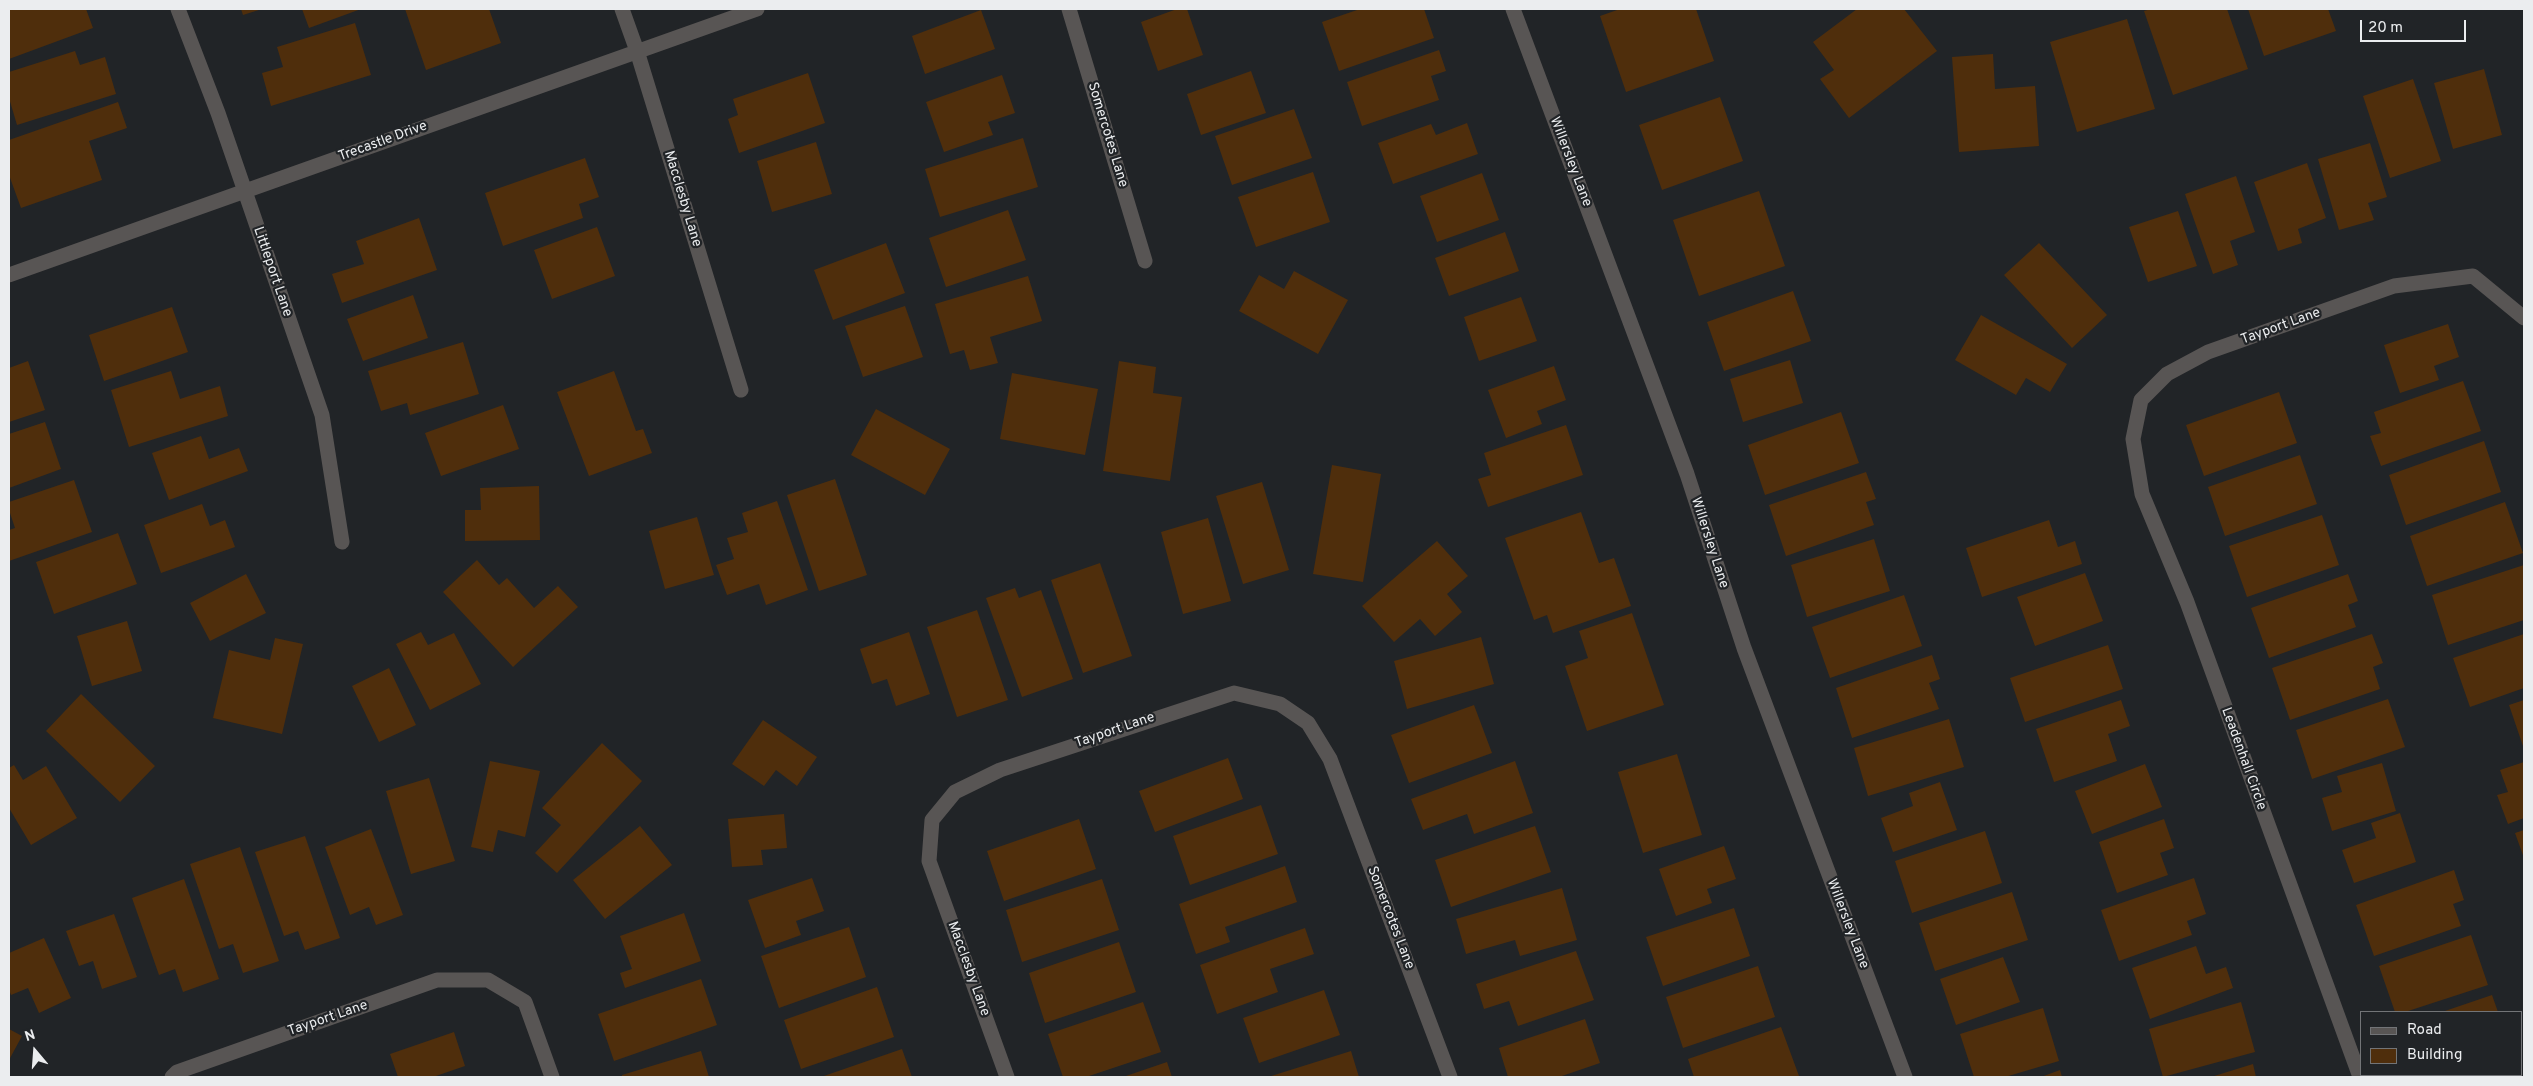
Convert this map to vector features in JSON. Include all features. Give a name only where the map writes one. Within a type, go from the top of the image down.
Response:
[{"type":"street","name":"Littleport Lane","points":[[178,9],[322,415],[342,542]]},
{"type":"street","name":"Macclesby Lane","points":[[622,9],[638,51],[741,390]]},
{"type":"street","name":"Trecastle Drive","points":[[9,275],[756,9]]},
{"type":"street","name":"Somercotes Lane","points":[[1069,9],[1145,261]]},
{"type":"street","name":"Willersley Lane","points":[[1513,9],[1687,474],[1744,648],[1905,1077]]},
{"type":"street","name":"Tayport Lane","points":[[2133,439],[2141,400],[2167,374],[2208,352],[2394,286],[2473,276],[2524,318]]},
{"type":"street","name":"Leadenhall Circle","points":[[2133,439],[2142,494],[2187,602],[2360,1077]]},
{"type":"street","name":"Tayport Lane","points":[[929,861],[932,820],[955,792],[1000,770],[1234,693],[1280,704],[1308,723],[1330,759]]},
{"type":"street","name":"Somercotes Lane","points":[[1330,759],[1450,1077]]},
{"type":"street","name":"Macclesby Lane","points":[[929,861],[1007,1077]]},
{"type":"street","name":"Tayport Lane","points":[[172,1077],[177,1072],[437,980],[488,980],[525,1002],[552,1077]]},
{"type":"building","points":[[9,9],[86,9],[93,28],[9,59]]},
{"type":"building","points":[[241,9],[262,9],[243,15]]},
{"type":"building","points":[[302,9],[361,9],[309,28]]},
{"type":"building","points":[[405,9],[489,9],[501,43],[426,70]]},
{"type":"building","points":[[1177,9],[1187,9],[1203,55],[1158,71],[1141,22]]},
{"type":"building","points":[[1360,9],[1424,9],[1434,38],[1339,71],[1322,22]]},
{"type":"building","points":[[1620,9],[1696,9],[1714,61],[1626,92],[1600,16]]},
{"type":"building","points":[[1857,9],[1904,9],[1937,51],[1849,118],[1820,79],[1834,70],[1813,42]]},
{"type":"building","points":[[2151,9],[2227,9],[2248,69],[2173,95],[2144,11]]},
{"type":"building","points":[[2248,9],[2328,9],[2336,31],[2264,56]]},
{"type":"building","points":[[981,10],[995,49],[925,74],[912,36]]},
{"type":"building","points":[[2127,19],[2155,109],[2077,132],[2050,42]]},
{"type":"building","points":[[355,23],[371,75],[271,106],[262,73],[283,67],[277,47]]},
{"type":"building","points":[[1439,50],[1446,71],[1431,76],[1439,100],[1362,126],[1347,82]]},
{"type":"building","points":[[75,51],[80,65],[105,57],[116,94],[17,125],[9,98],[9,72]]},
{"type":"building","points":[[1993,54],[1995,89],[2035,86],[2039,146],[1959,152],[1952,57]]},
{"type":"building","points":[[2484,69],[2502,135],[2453,149],[2434,83]]},
{"type":"building","points":[[1251,71],[1266,113],[1201,135],[1187,94]]},
{"type":"building","points":[[808,73],[825,123],[739,153],[728,119],[738,115],[733,99]]},
{"type":"building","points":[[1002,75],[1015,113],[988,122],[993,135],[944,152],[926,102]]},
{"type":"building","points":[[2413,79],[2441,161],[2390,178],[2363,96]]},
{"type":"building","points":[[1720,97],[1743,161],[1662,190],[1639,125]]},
{"type":"building","points":[[118,102],[127,128],[89,141],[102,180],[21,208],[9,175],[9,140]]},
{"type":"building","points":[[1294,109],[1312,158],[1232,185],[1215,136]]},
{"type":"building","points":[[1467,123],[1478,154],[1393,184],[1378,143],[1431,124],[1436,135]]},
{"type":"building","points":[[1023,138],[1038,187],[940,217],[925,169]]},
{"type":"building","points":[[816,142],[832,194],[772,212],[757,161]]},
{"type":"building","points":[[2370,143],[2387,197],[2368,203],[2374,220],[2339,230],[2318,159]]},
{"type":"building","points":[[585,158],[599,197],[579,204],[583,218],[503,246],[485,193]]},
{"type":"building","points":[[2307,163],[2326,218],[2298,229],[2302,243],[2278,251],[2254,182]]},
{"type":"building","points":[[1313,172],[1330,222],[1256,247],[1238,197]]},
{"type":"building","points":[[1482,173],[1499,220],[1437,242],[1420,196]]},
{"type":"building","points":[[2236,176],[2255,232],[2230,241],[2238,265],[2213,274],[2185,194]]},
{"type":"building","points":[[1759,191],[1785,266],[1699,296],[1673,220]]},
{"type":"building","points":[[1008,210],[1026,260],[946,287],[929,238]]},
{"type":"building","points":[[2178,211],[2197,266],[2148,282],[2129,227]]},
{"type":"building","points":[[419,218],[437,270],[342,303],[332,274],[364,264],[356,241]]},
{"type":"building","points":[[597,227],[615,276],[552,299],[534,250]]},
{"type":"building","points":[[1505,232],[1519,271],[1449,296],[1435,258]]},
{"type":"building","points":[[886,243],[905,293],[833,320],[814,270]]},
{"type":"building","points":[[2039,243],[2107,315],[2072,348],[2004,275]]},
{"type":"building","points":[[1294,271],[1348,300],[1318,354],[1239,311],[1259,275],[1284,289]]},
{"type":"building","points":[[1028,276],[1042,321],[990,337],[998,363],[970,370],[964,350],[950,354],[935,304]]},
{"type":"building","points":[[1793,291],[1811,341],[1724,371],[1707,322]]},
{"type":"building","points":[[413,295],[428,338],[363,361],[347,319]]},
{"type":"building","points":[[1521,297],[1537,341],[1479,361],[1464,317]]},
{"type":"building","points":[[905,306],[923,357],[863,377],[845,326]]},
{"type":"building","points":[[172,307],[188,352],[104,381],[89,335]]},
{"type":"building","points":[[1981,315],[2067,364],[2050,392],[2026,378],[2016,395],[1955,360]]},
{"type":"building","points":[[2448,324],[2459,357],[2434,366],[2439,380],[2400,393],[2384,345]]},
{"type":"building","points":[[463,342],[479,394],[410,415],[407,403],[381,411],[368,371]]},
{"type":"building","points":[[1790,360],[1803,403],[1743,422],[1730,379]]},
{"type":"building","points":[[28,361],[45,410],[9,422],[9,368]]},
{"type":"building","points":[[1119,361],[1156,367],[1153,393],[1182,397],[1170,481],[1103,471]]},
{"type":"building","points":[[1554,366],[1566,400],[1537,411],[1542,424],[1506,438],[1488,390]]},
{"type":"building","points":[[171,371],[180,399],[220,386],[228,416],[129,447],[111,390]]},
{"type":"building","points":[[614,371],[636,431],[643,429],[652,453],[589,476],[557,392]]},
{"type":"building","points":[[1012,373],[1098,389],[1085,455],[1000,439]]},
{"type":"building","points":[[2463,381],[2481,431],[2381,466],[2370,436],[2381,433],[2374,412]]},
{"type":"building","points":[[2279,392],[2297,443],[2204,476],[2186,425]]},
{"type":"building","points":[[503,405],[519,449],[441,476],[425,433]]},
{"type":"building","points":[[876,409],[950,449],[925,495],[851,455]]},
{"type":"building","points":[[1841,412],[1859,463],[1765,495],[1748,445]]},
{"type":"building","points":[[45,422],[61,469],[9,488],[9,434]]},
{"type":"building","points":[[1566,425],[1583,475],[1488,507],[1478,479],[1491,475],[1484,453]]},
{"type":"building","points":[[201,436],[209,459],[239,448],[248,471],[169,500],[152,453]]},
{"type":"building","points":[[2484,441],[2501,492],[2406,525],[2389,475]]},
{"type":"building","points":[[2300,455],[2317,504],[2225,536],[2208,487]]},
{"type":"building","points":[[1332,465],[1381,474],[1363,582],[1313,574]]},
{"type":"building","points":[[1866,472],[1876,499],[1866,502],[1874,525],[1786,556],[1769,505]]},
{"type":"building","points":[[835,479],[867,575],[819,591],[787,495]]},
{"type":"building","points":[[74,480],[92,532],[9,561],[9,530],[15,528],[9,510],[9,502]]},
{"type":"building","points":[[1262,482],[1289,570],[1243,584],[1216,496]]},
{"type":"building","points":[[539,486],[540,540],[465,541],[465,510],[481,510],[480,488]]},
{"type":"building","points":[[777,501],[808,590],[766,605],[759,584],[727,595],[716,565],[734,559],[727,538],[748,532],[742,513]]},
{"type":"building","points":[[2505,502],[2523,553],[2427,586],[2410,536]]},
{"type":"building","points":[[202,504],[210,526],[225,520],[235,547],[161,573],[144,525]]},
{"type":"building","points":[[1581,512],[1599,563],[1614,558],[1631,606],[1553,633],[1547,615],[1534,620],[1505,538]]},
{"type":"building","points":[[2322,515],[2339,565],[2247,597],[2229,546]]},
{"type":"building","points":[[697,517],[714,575],[665,589],[649,531]]},
{"type":"building","points":[[1208,518],[1231,601],[1183,614],[1161,532]]},
{"type":"building","points":[[2049,520],[2058,547],[2075,541],[2082,564],[1982,597],[1966,548]]},
{"type":"building","points":[[118,533],[137,584],[54,614],[36,562]]},
{"type":"building","points":[[1874,539],[1890,591],[1807,617],[1791,565]]},
{"type":"building","points":[[1437,541],[1468,576],[1447,594],[1462,612],[1435,636],[1420,619],[1394,642],[1362,606]]},
{"type":"building","points":[[477,560],[499,585],[507,578],[534,608],[558,586],[578,607],[513,667],[443,592]]},
{"type":"building","points":[[1100,563],[1132,656],[1083,673],[1051,580]]},
{"type":"building","points":[[2524,565],[2524,620],[2448,645],[2432,595]]},
{"type":"building","points":[[2085,573],[2103,621],[2035,646],[2017,597]]},
{"type":"building","points":[[246,574],[266,613],[210,641],[190,603]]},
{"type":"building","points":[[2348,574],[2358,601],[2348,605],[2356,627],[2269,658],[2251,608]]},
{"type":"building","points":[[1015,588],[1019,598],[1041,590],[1073,679],[1022,697],[986,598]]},
{"type":"building","points":[[1904,595],[1922,646],[1830,678],[1812,627]]},
{"type":"building","points":[[977,610],[1008,700],[957,717],[927,627]]},
{"type":"building","points":[[1632,613],[1664,705],[1587,731],[1565,666],[1588,658],[1579,631]]},
{"type":"building","points":[[127,621],[142,671],[92,686],[77,636]]},
{"type":"building","points":[[421,632],[428,645],[454,633],[481,684],[430,710],[396,644]]},
{"type":"building","points":[[909,632],[930,694],[896,706],[887,679],[872,684],[860,649]]},
{"type":"building","points":[[2372,634],[2383,663],[2373,667],[2380,689],[2290,720],[2272,668]]},
{"type":"building","points":[[2524,634],[2524,688],[2470,707],[2453,658]]},
{"type":"building","points":[[1481,637],[1494,684],[1407,709],[1394,661]]},
{"type":"building","points":[[275,638],[303,644],[282,734],[213,718],[229,650],[270,660]]},
{"type":"building","points":[[2108,645],[2123,689],[2025,722],[2010,678]]},
{"type":"building","points":[[1932,655],[1940,679],[1929,683],[1939,709],[1852,738],[1836,688]]},
{"type":"building","points":[[389,668],[416,725],[379,742],[352,686]]},
{"type":"building","points":[[81,694],[155,766],[120,802],[46,731]]},
{"type":"building","points":[[2388,699],[2405,747],[2312,779],[2296,730]]},
{"type":"building","points":[[2121,700],[2130,726],[2108,734],[2117,761],[2054,782],[2036,729]]},
{"type":"building","points":[[2524,700],[2524,749],[2509,705]]},
{"type":"building","points":[[1474,705],[1492,753],[1409,783],[1391,735]]},
{"type":"building","points":[[1949,719],[1964,767],[1868,796],[1854,748]]},
{"type":"building","points":[[763,720],[817,757],[797,786],[776,770],[764,786],[732,764]]},
{"type":"building","points":[[602,743],[642,781],[557,873],[535,853],[561,825],[542,808]]},
{"type":"building","points":[[1677,754],[1702,835],[1643,853],[1618,772]]},
{"type":"building","points":[[1228,758],[1243,799],[1155,832],[1139,791]]},
{"type":"building","points":[[490,761],[540,771],[525,837],[498,830],[493,852],[471,847]]},
{"type":"building","points":[[1515,761],[1533,813],[1474,834],[1467,814],[1423,830],[1411,799]]},
{"type":"building","points":[[2524,762],[2524,818],[2508,824],[2497,795],[2508,792],[2500,770]]},
{"type":"building","points":[[2382,763],[2396,811],[2332,831],[2322,798],[2342,792],[2337,776]]},
{"type":"building","points":[[2145,764],[2162,807],[2092,834],[2075,791]]},
{"type":"building","points":[[14,765],[23,780],[46,766],[77,818],[31,845],[9,808],[9,768]]},
{"type":"building","points":[[429,778],[455,861],[411,874],[386,791]]},
{"type":"building","points":[[1940,782],[1957,830],[1893,852],[1881,818],[1913,806],[1909,793]]},
{"type":"building","points":[[1261,805],[1278,854],[1190,885],[1173,836]]},
{"type":"building","points":[[2400,813],[2416,862],[2354,883],[2342,850],[2376,838],[2371,823]]},
{"type":"building","points":[[784,814],[787,848],[761,850],[763,865],[732,867],[728,819]]},
{"type":"building","points":[[1079,819],[1096,869],[1004,901],[987,851]]},
{"type":"building","points":[[2164,819],[2174,848],[2160,853],[2168,875],[2117,893],[2099,842]]},
{"type":"building","points":[[640,826],[672,865],[605,919],[573,880]]},
{"type":"building","points":[[1535,826],[1551,872],[1451,907],[1435,860]]},
{"type":"building","points":[[371,829],[403,915],[376,925],[369,907],[350,915],[325,847]]},
{"type":"building","points":[[2524,830],[2524,858],[2515,833]]},
{"type":"building","points":[[1985,831],[2002,883],[1912,913],[1895,861]]},
{"type":"building","points":[[305,836],[340,938],[305,950],[298,931],[284,936],[255,852]]},
{"type":"building","points":[[1724,846],[1736,879],[1707,889],[1712,903],[1676,916],[1659,869]]},
{"type":"building","points":[[240,847],[279,961],[243,973],[233,944],[219,949],[190,864]]},
{"type":"building","points":[[1285,866],[1297,902],[1225,927],[1230,942],[1196,954],[1179,904]]},
{"type":"building","points":[[2454,870],[2464,900],[2453,904],[2461,926],[2374,956],[2356,905]]},
{"type":"building","points":[[812,878],[824,911],[796,921],[801,935],[765,948],[748,900]]},
{"type":"building","points":[[2194,878],[2206,914],[2187,921],[2192,935],[2119,961],[2101,910]]},
{"type":"building","points":[[184,879],[219,979],[183,992],[175,969],[159,975],[132,898]]},
{"type":"building","points":[[1102,879],[1119,930],[1022,962],[1006,910]]},
{"type":"building","points":[[1562,888],[1577,940],[1520,956],[1515,940],[1466,954],[1456,919]]},
{"type":"building","points":[[2012,892],[2028,940],[1935,971],[1919,923]]},
{"type":"building","points":[[1734,908],[1750,956],[1663,986],[1646,937]]},
{"type":"building","points":[[684,913],[701,961],[625,988],[620,973],[632,969],[620,936]]},
{"type":"building","points":[[114,914],[137,977],[102,989],[93,961],[79,966],[66,931]]},
{"type":"building","points":[[849,927],[866,977],[779,1008],[761,956]]},
{"type":"building","points":[[1305,928],[1314,954],[1270,969],[1278,992],[1217,1014],[1200,965]]},
{"type":"building","points":[[2471,935],[2488,985],[2408,1011],[2395,1011],[2379,966]]},
{"type":"building","points":[[44,938],[71,998],[39,1013],[28,988],[11,995],[9,990],[9,953]]},
{"type":"building","points":[[1119,942],[1136,992],[1045,1023],[1029,973]]},
{"type":"building","points":[[2196,946],[2206,974],[2226,967],[2233,988],[2150,1019],[2132,968]]},
{"type":"building","points":[[1576,951],[1594,1000],[1518,1026],[1509,1001],[1484,1009],[1476,984]]},
{"type":"building","points":[[2003,957],[2020,1002],[1956,1025],[1940,979]]},
{"type":"building","points":[[1758,966],[1775,1017],[1683,1048],[1666,997]]},
{"type":"building","points":[[701,979],[717,1025],[614,1061],[598,1014]]},
{"type":"building","points":[[877,987],[894,1037],[801,1069],[784,1020]]},
{"type":"building","points":[[1324,990],[1340,1035],[1259,1063],[1243,1018]]},
{"type":"building","points":[[2492,995],[2498,1011],[2445,1011]]},
{"type":"building","points":[[1143,1002],[1161,1052],[1086,1077],[1063,1077],[1048,1034]]},
{"type":"building","points":[[2241,1002],[2255,1052],[2163,1077],[2149,1029]]},
{"type":"building","points":[[2043,1008],[2059,1061],[2005,1077],[1974,1077],[1960,1034]]},
{"type":"building","points":[[1585,1019],[1600,1063],[1559,1077],[1508,1077],[1499,1048]]},
{"type":"building","points":[[1781,1027],[1799,1076],[1694,1077],[1688,1059]]},
{"type":"building","points":[[9,1029],[22,1036],[9,1060]]},
{"type":"building","points":[[454,1032],[465,1066],[433,1077],[398,1077],[390,1054]]},
{"type":"building","points":[[902,1049],[912,1077],[821,1077]]},
{"type":"building","points":[[701,1051],[709,1077],[622,1077],[622,1075]]},
{"type":"building","points":[[1351,1051],[1359,1077],[1268,1077]]},
{"type":"building","points":[[1167,1062],[1172,1077],[1123,1077]]},
{"type":"building","points":[[2253,1064],[2256,1077],[2211,1077]]},
{"type":"building","points":[[2060,1070],[2062,1077],[2041,1077]]},
{"type":"building","points":[[2494,1076],[2494,1077],[2435,1077]]}]
